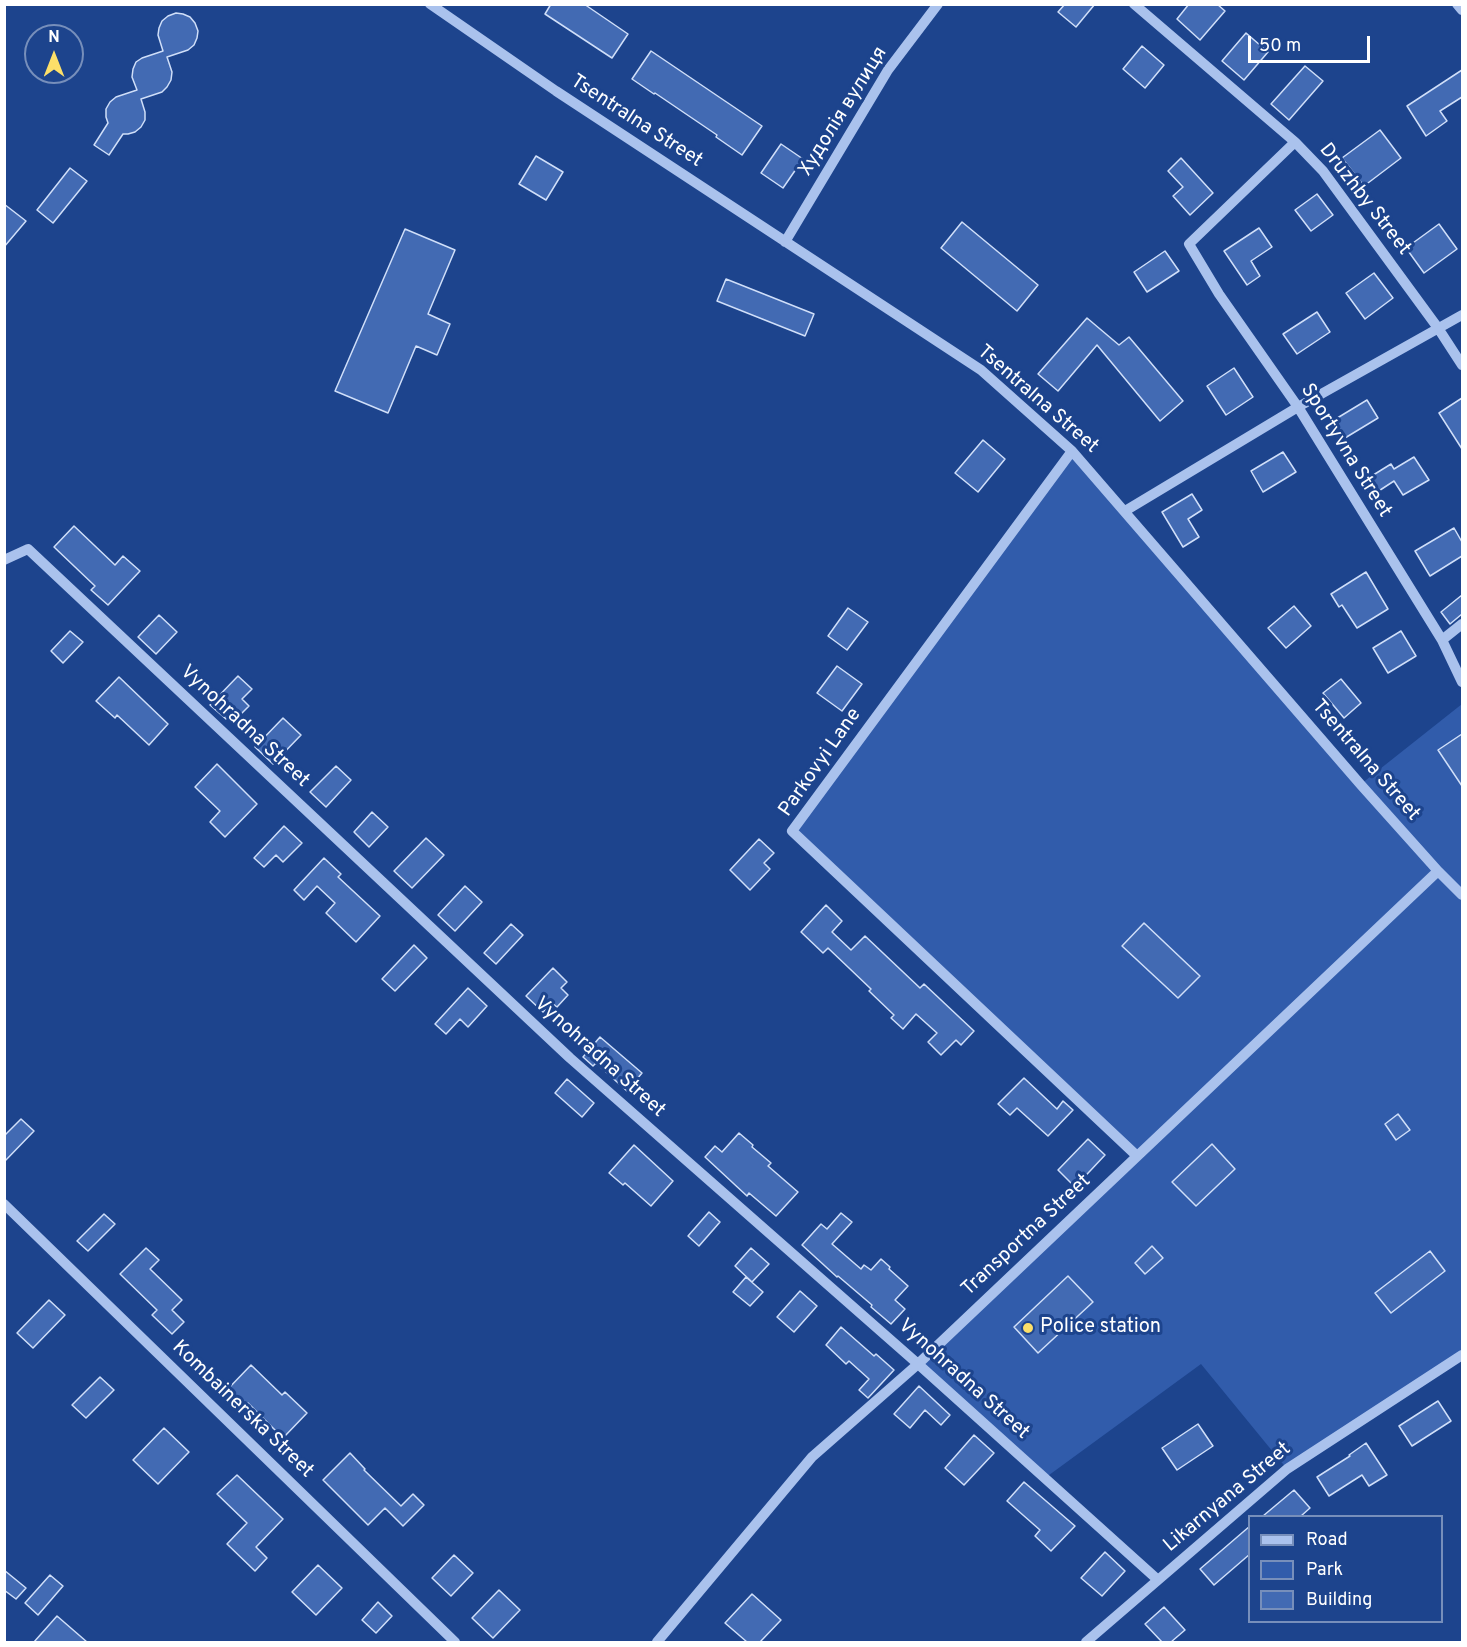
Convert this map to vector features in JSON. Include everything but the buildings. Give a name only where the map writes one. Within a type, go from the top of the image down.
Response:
[{"type":"street","name":"Tsentralna Street","points":[[430,4],[556,91],[981,370],[1072,451],[1361,784],[1462,895]]},
{"type":"street","name":"Худолія вулиця","points":[[785,242],[888,70],[938,4]]},
{"type":"street","name":"Druzhby Street","points":[[1134,4],[1295,142],[1323,171],[1438,328],[1462,365]]},
{"type":"street","points":[[1457,4],[1462,10]]},
{"type":"street","name":"Sportyvna Street","points":[[1295,142],[1189,244],[1219,294],[1298,407],[1442,640],[1462,682]]},
{"type":"street","points":[[1125,511],[1298,407],[1462,315]]},
{"type":"street","name":"Parkovyi Lane","points":[[1072,451],[792,831],[1137,1156]]},
{"type":"street","name":"Vynohradna Street","points":[[4,560],[28,549],[570,1058],[918,1364],[1158,1580]]},
{"type":"street","points":[[1442,640],[1462,624]]},
{"type":"street","name":"Transportna Street","points":[[657,1642],[812,1457],[918,1364],[1438,871]]},
{"type":"street","name":"Kombainerska Street","points":[[4,1204],[455,1642]]},
{"type":"street","name":"Likarnyana Street","points":[[1086,1642],[1287,1469],[1462,1355]]},
{"type":"green space","points":[[1072,451],[1361,784],[1462,704],[1462,1355],[1287,1469],[1201,1364],[1045,1478],[918,1364],[1137,1156],[792,831]]},
{"type":"place","name":"Police station","points":[[1028,1328]]}]
